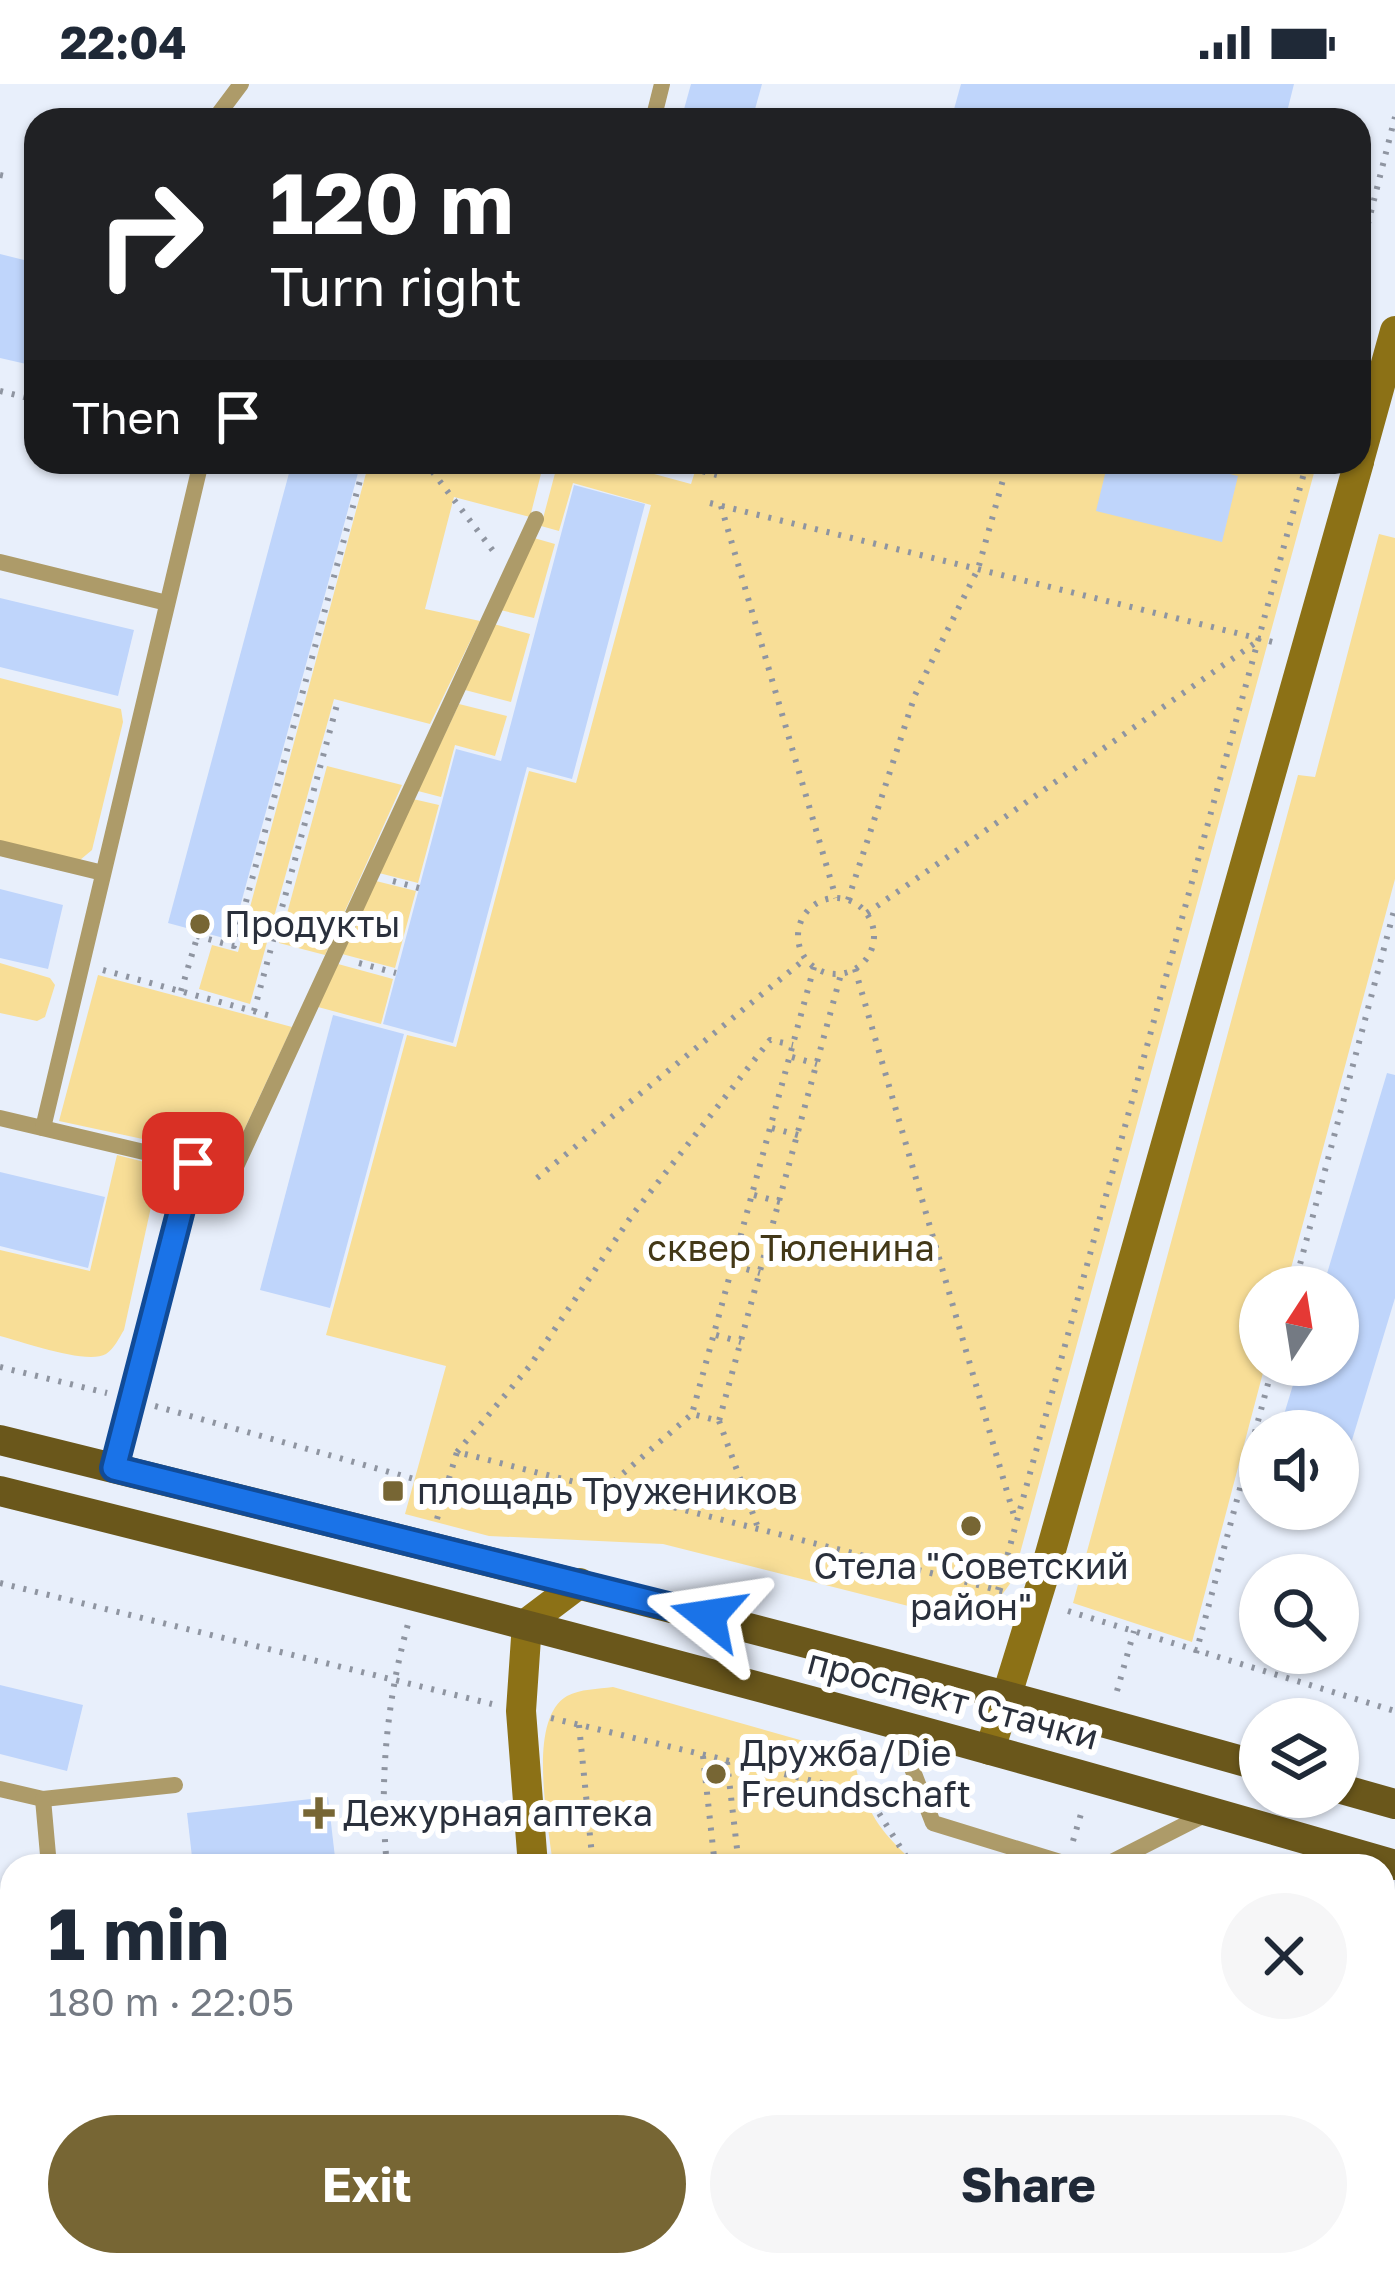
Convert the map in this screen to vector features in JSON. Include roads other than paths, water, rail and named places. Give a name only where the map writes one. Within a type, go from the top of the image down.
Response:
[{"type":"main road","points":[[1371,418],[1395,331]]},
{"type":"main road","points":[[990,1750],[1355,474]]},
{"type":"main road","name":"проспект Стачки","points":[[0,1440],[580,1583],[1239,1760]]},
{"type":"main road","name":"проспект Стачки","points":[[0,1491],[527,1623],[1357,1854]]},
{"type":"main road","points":[[532,1854],[521,1711],[527,1623],[580,1583]]},
{"type":"main road","points":[[1359,1794],[1395,1804]]},
{"type":"lane","points":[[43,1128],[198,474]]},
{"type":"lane","points":[[0,1118],[233,1173],[536,519]]},
{"type":"lane","points":[[0,562],[167,603]]},
{"type":"lane","points":[[0,848],[104,873]]},
{"type":"lane","points":[[114,1468],[193,1163]]},
{"type":"lane","points":[[895,1724],[933,1823],[1033,1854]]},
{"type":"lane","points":[[0,1789],[43,1799],[175,1785]]},
{"type":"lane","points":[[43,1799],[48,1854]]},
{"type":"lane","points":[[1127,1854],[1210,1811]]},
{"type":"place","name":"Продукты","points":[[200,924]]},
{"type":"place","name":"площадь Тружеников","points":[[393,1491]]},
{"type":"place","name":"Стела \"Советский район\"","points":[[971,1526]]},
{"type":"place","name":"Дружба/Die Freundschaft","points":[[716,1774]]},
{"type":"place","name":"Дежурная аптека","points":[[319,1813]]},
{"type":"park label","name":"сквер Тюленина","points":[[791,1248]]}]
